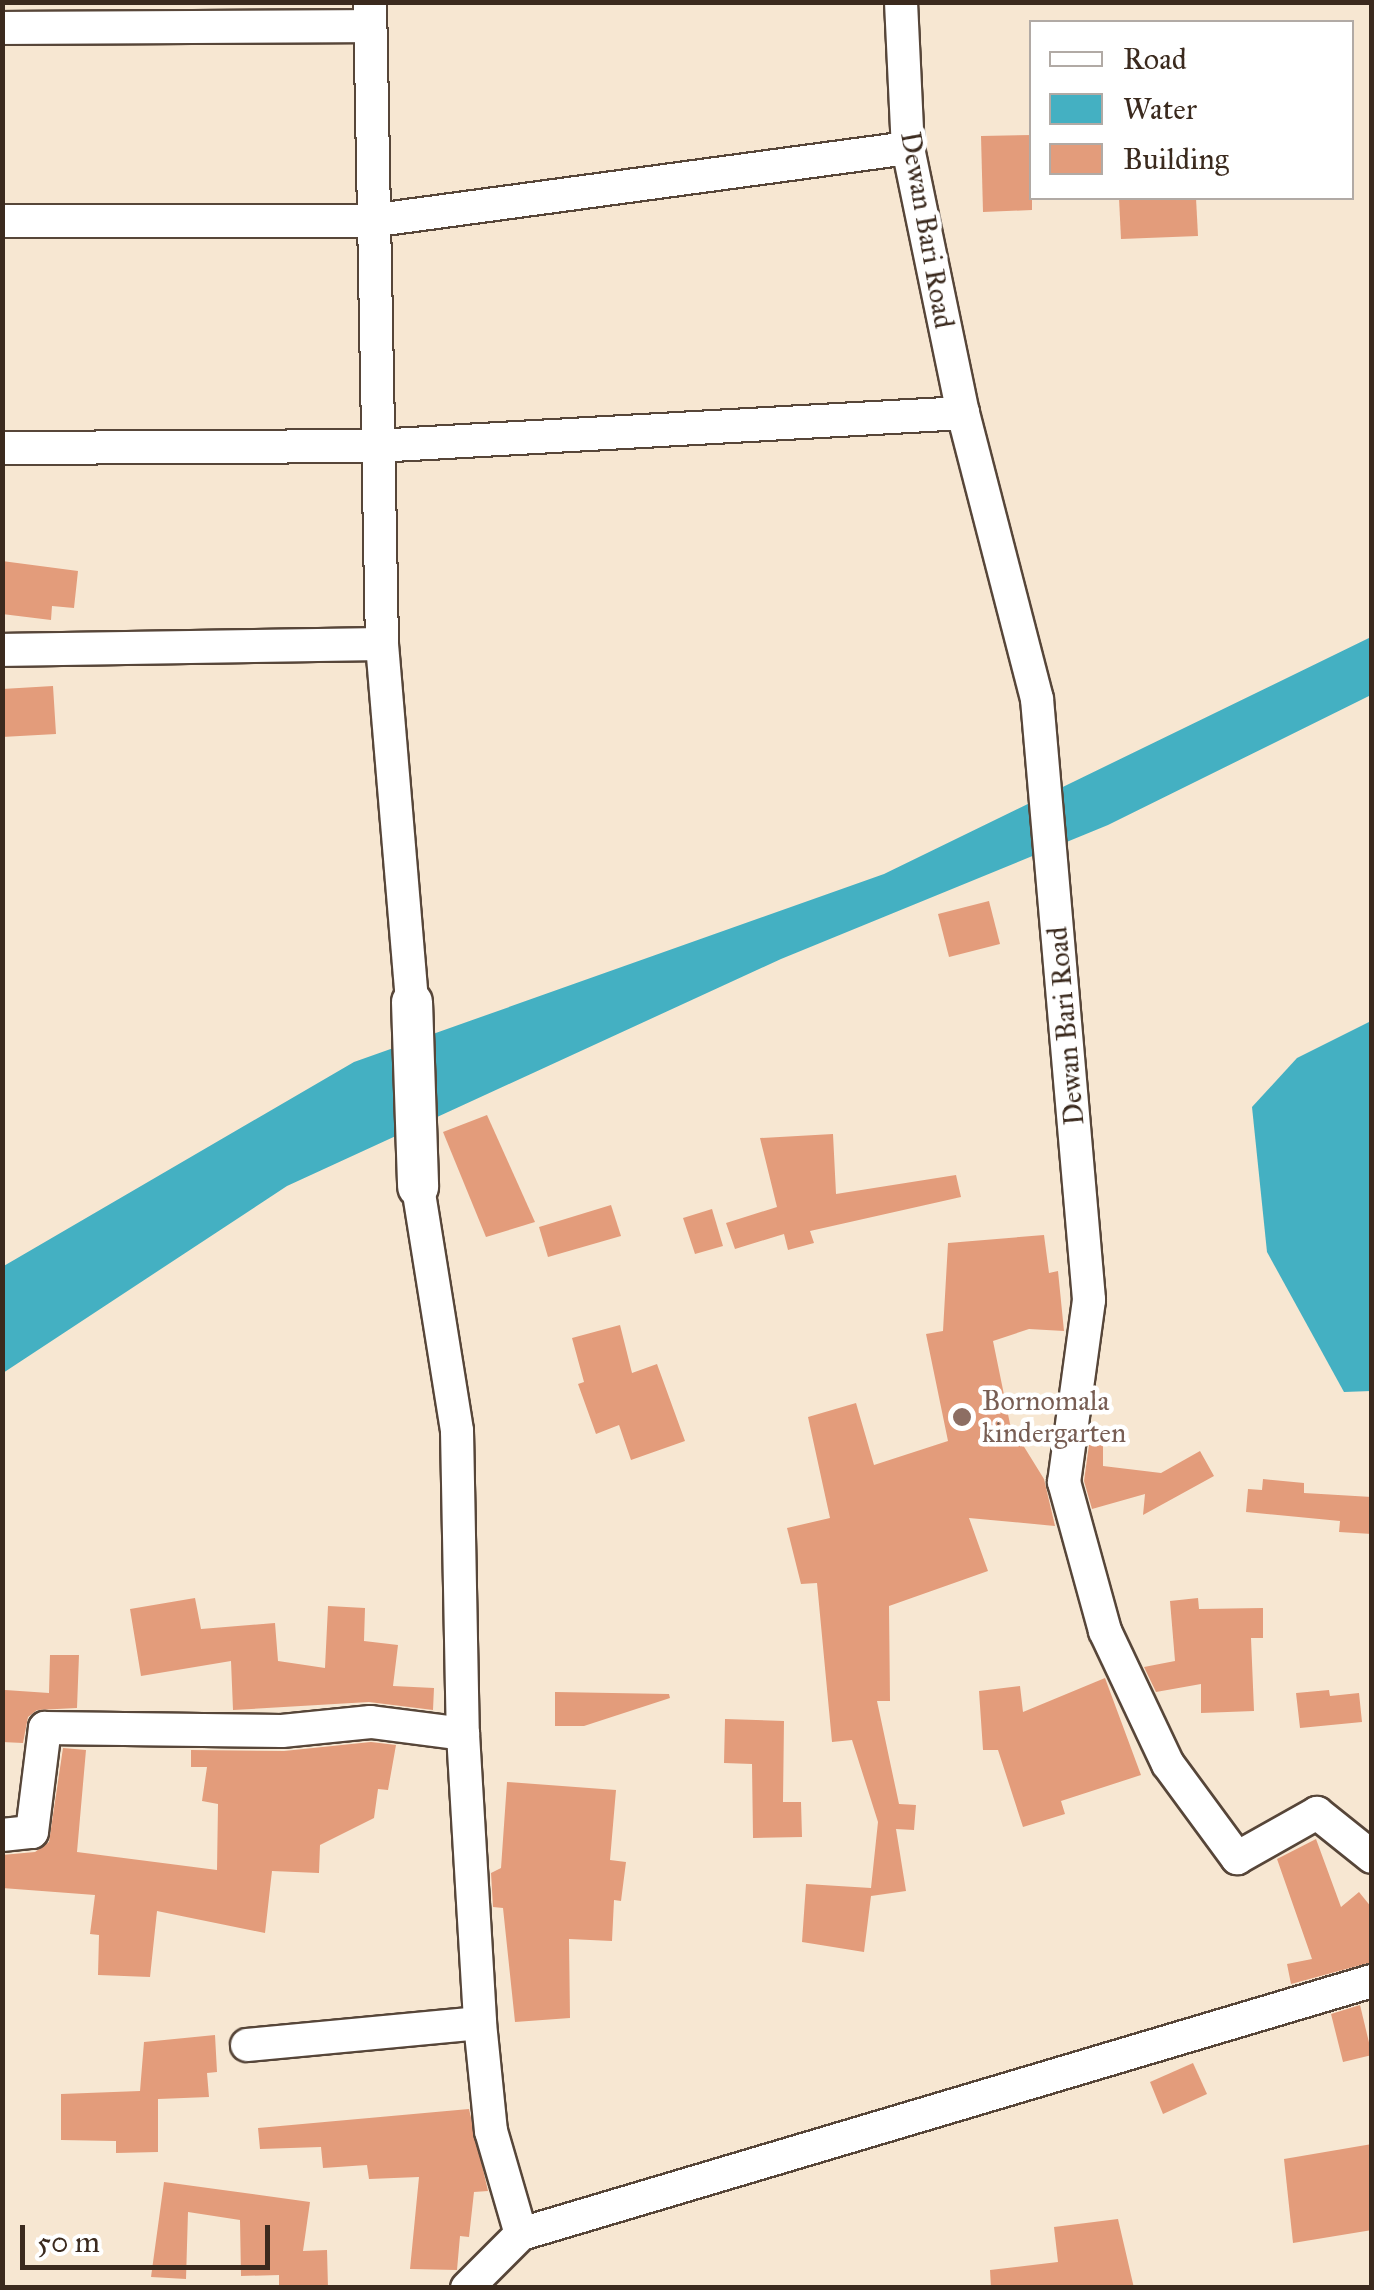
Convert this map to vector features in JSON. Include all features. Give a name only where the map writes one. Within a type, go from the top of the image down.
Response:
[{"type":"street","name":"Dewan Bari Road","points":[[900,2],[908,148],[963,412],[1036,699],[1089,1300],[1064,1482],[1105,1631],[1168,1764],[1237,1858],[1317,1813],[1372,1856]]},
{"type":"street","points":[[2,28],[370,14],[370,220],[382,644],[412,1002],[418,1187],[457,1431],[462,1734],[490,2131],[521,2234]]},
{"type":"street","points":[[2,221],[370,220],[908,148]]},
{"type":"street","points":[[2,448],[375,446],[963,412]]},
{"type":"street","points":[[2,650],[382,644]]},
{"type":"street","points":[[2,1835],[32,1832],[45,1728],[282,1731],[370,1722],[462,1734]]},
{"type":"street","points":[[467,2288],[521,2234],[1372,1981]]},
{"type":"street","points":[[246,2045],[480,2023]]},
{"type":"water","points":[[1371,637],[1371,695],[1108,825],[781,959],[287,1186],[3,1373],[2,1267],[354,1062],[884,874]]},
{"type":"water","points":[[1371,1021],[1371,1391],[1344,1392],[1267,1252],[1252,1107],[1297,1058]]},
{"type":"building","points":[[1029,135],[1032,210],[983,212],[981,136]]},
{"type":"building","points":[[1119,200],[1196,200],[1198,236],[1121,239]]},
{"type":"building","points":[[2,561],[78,571],[74,608],[52,606],[51,620],[2,614]]},
{"type":"building","points":[[53,686],[56,734],[2,737],[2,689]]},
{"type":"building","points":[[989,901],[1000,944],[949,957],[938,914]]},
{"type":"building","points":[[487,1115],[535,1222],[486,1237],[443,1132]]},
{"type":"building","points":[[833,1134],[836,1194],[956,1175],[961,1197],[810,1231],[814,1243],[788,1250],[784,1234],[735,1249],[726,1223],[777,1207],[760,1138]]},
{"type":"building","points":[[611,1205],[621,1236],[548,1257],[539,1227]]},
{"type":"building","points":[[712,1209],[723,1246],[695,1254],[683,1218]]},
{"type":"building","points":[[1044,1235],[1049,1273],[1058,1271],[1064,1331],[1029,1329],[993,1341],[1010,1424],[1044,1479],[1055,1526],[969,1518],[988,1571],[889,1606],[890,1701],[877,1701],[899,1804],[916,1805],[914,1830],[896,1829],[906,1891],[871,1896],[864,1952],[802,1942],[806,1884],[871,1888],[878,1822],[852,1740],[832,1742],[817,1583],[801,1584],[787,1528],[830,1518],[808,1417],[856,1403],[874,1465],[948,1441],[926,1334],[943,1331],[948,1243]]},
{"type":"building","points":[[620,1325],[632,1373],[657,1364],[685,1441],[631,1460],[619,1425],[596,1434],[578,1384],[584,1382],[572,1338]]},
{"type":"building","points":[[1103,1444],[1103,1466],[1161,1473],[1200,1451],[1214,1476],[1143,1515],[1145,1494],[1092,1509],[1084,1481],[1089,1445]]},
{"type":"building","points":[[1263,1479],[1304,1483],[1304,1493],[1372,1497],[1372,1534],[1339,1532],[1340,1521],[1246,1512],[1248,1489],[1262,1490]]},
{"type":"building","points":[[195,1598],[201,1629],[275,1623],[278,1661],[325,1668],[328,1606],[365,1608],[364,1641],[398,1645],[393,1686],[434,1688],[433,1710],[369,1702],[233,1710],[231,1661],[141,1676],[130,1609]]},
{"type":"building","points":[[1198,1598],[1199,1609],[1263,1608],[1263,1638],[1251,1638],[1254,1711],[1201,1713],[1201,1684],[1156,1692],[1144,1667],[1175,1661],[1170,1601]]},
{"type":"building","points":[[50,1655],[79,1655],[77,1708],[37,1710],[28,1717],[23,1743],[2,1742],[5,1690],[49,1693]]},
{"type":"building","points":[[1105,1678],[1141,1775],[1061,1801],[1065,1814],[1023,1827],[998,1750],[983,1750],[979,1691],[1020,1686],[1023,1712]]},
{"type":"building","points":[[1329,1690],[1330,1696],[1359,1693],[1362,1722],[1300,1728],[1296,1693]]},
{"type":"building","points":[[555,1692],[669,1694],[670,1698],[584,1726],[555,1726]]},
{"type":"building","points":[[725,1719],[784,1721],[783,1802],[801,1802],[802,1837],[753,1838],[752,1764],[724,1763]]},
{"type":"building","points":[[371,1742],[396,1745],[388,1790],[378,1789],[374,1818],[320,1845],[319,1873],[272,1871],[265,1933],[157,1911],[150,1977],[98,1975],[99,1935],[90,1934],[95,1895],[2,1888],[2,1855],[35,1852],[49,1842],[63,1748],[86,1750],[77,1852],[217,1870],[218,1804],[202,1801],[207,1767],[191,1767],[191,1750],[284,1751]]},
{"type":"building","points":[[507,1782],[616,1790],[610,1860],[626,1862],[621,1901],[614,1900],[612,1941],[569,1939],[570,2018],[515,2022],[503,1908],[493,1907],[491,1873],[501,1868]]},
{"type":"building","points":[[1316,1839],[1341,1907],[1359,1892],[1372,1908],[1372,1962],[1291,1984],[1287,1964],[1312,1959],[1277,1859]]},
{"type":"building","points":[[1360,2005],[1372,2055],[1343,2062],[1331,2014]]},
{"type":"building","points":[[215,2035],[217,2072],[207,2073],[209,2097],[158,2099],[158,2152],[116,2153],[116,2141],[61,2140],[61,2094],[140,2091],[144,2042]]},
{"type":"building","points":[[1193,2063],[1207,2094],[1163,2114],[1150,2082]]},
{"type":"building","points":[[469,2109],[488,2191],[474,2192],[469,2237],[460,2236],[457,2270],[410,2269],[419,2177],[369,2179],[367,2165],[323,2168],[321,2147],[260,2149],[258,2128]]},
{"type":"building","points":[[1372,2144],[1372,2230],[1293,2243],[1284,2159]]},
{"type":"building","points":[[164,2182],[310,2202],[303,2251],[327,2250],[328,2288],[279,2288],[279,2275],[241,2276],[240,2220],[188,2212],[186,2279],[151,2277]]},
{"type":"building","points":[[1118,2219],[1134,2288],[991,2288],[990,2270],[1058,2262],[1054,2227]]},
{"type":"place","name":"Bornomala kindergarten","points":[[962,1417]]}]
